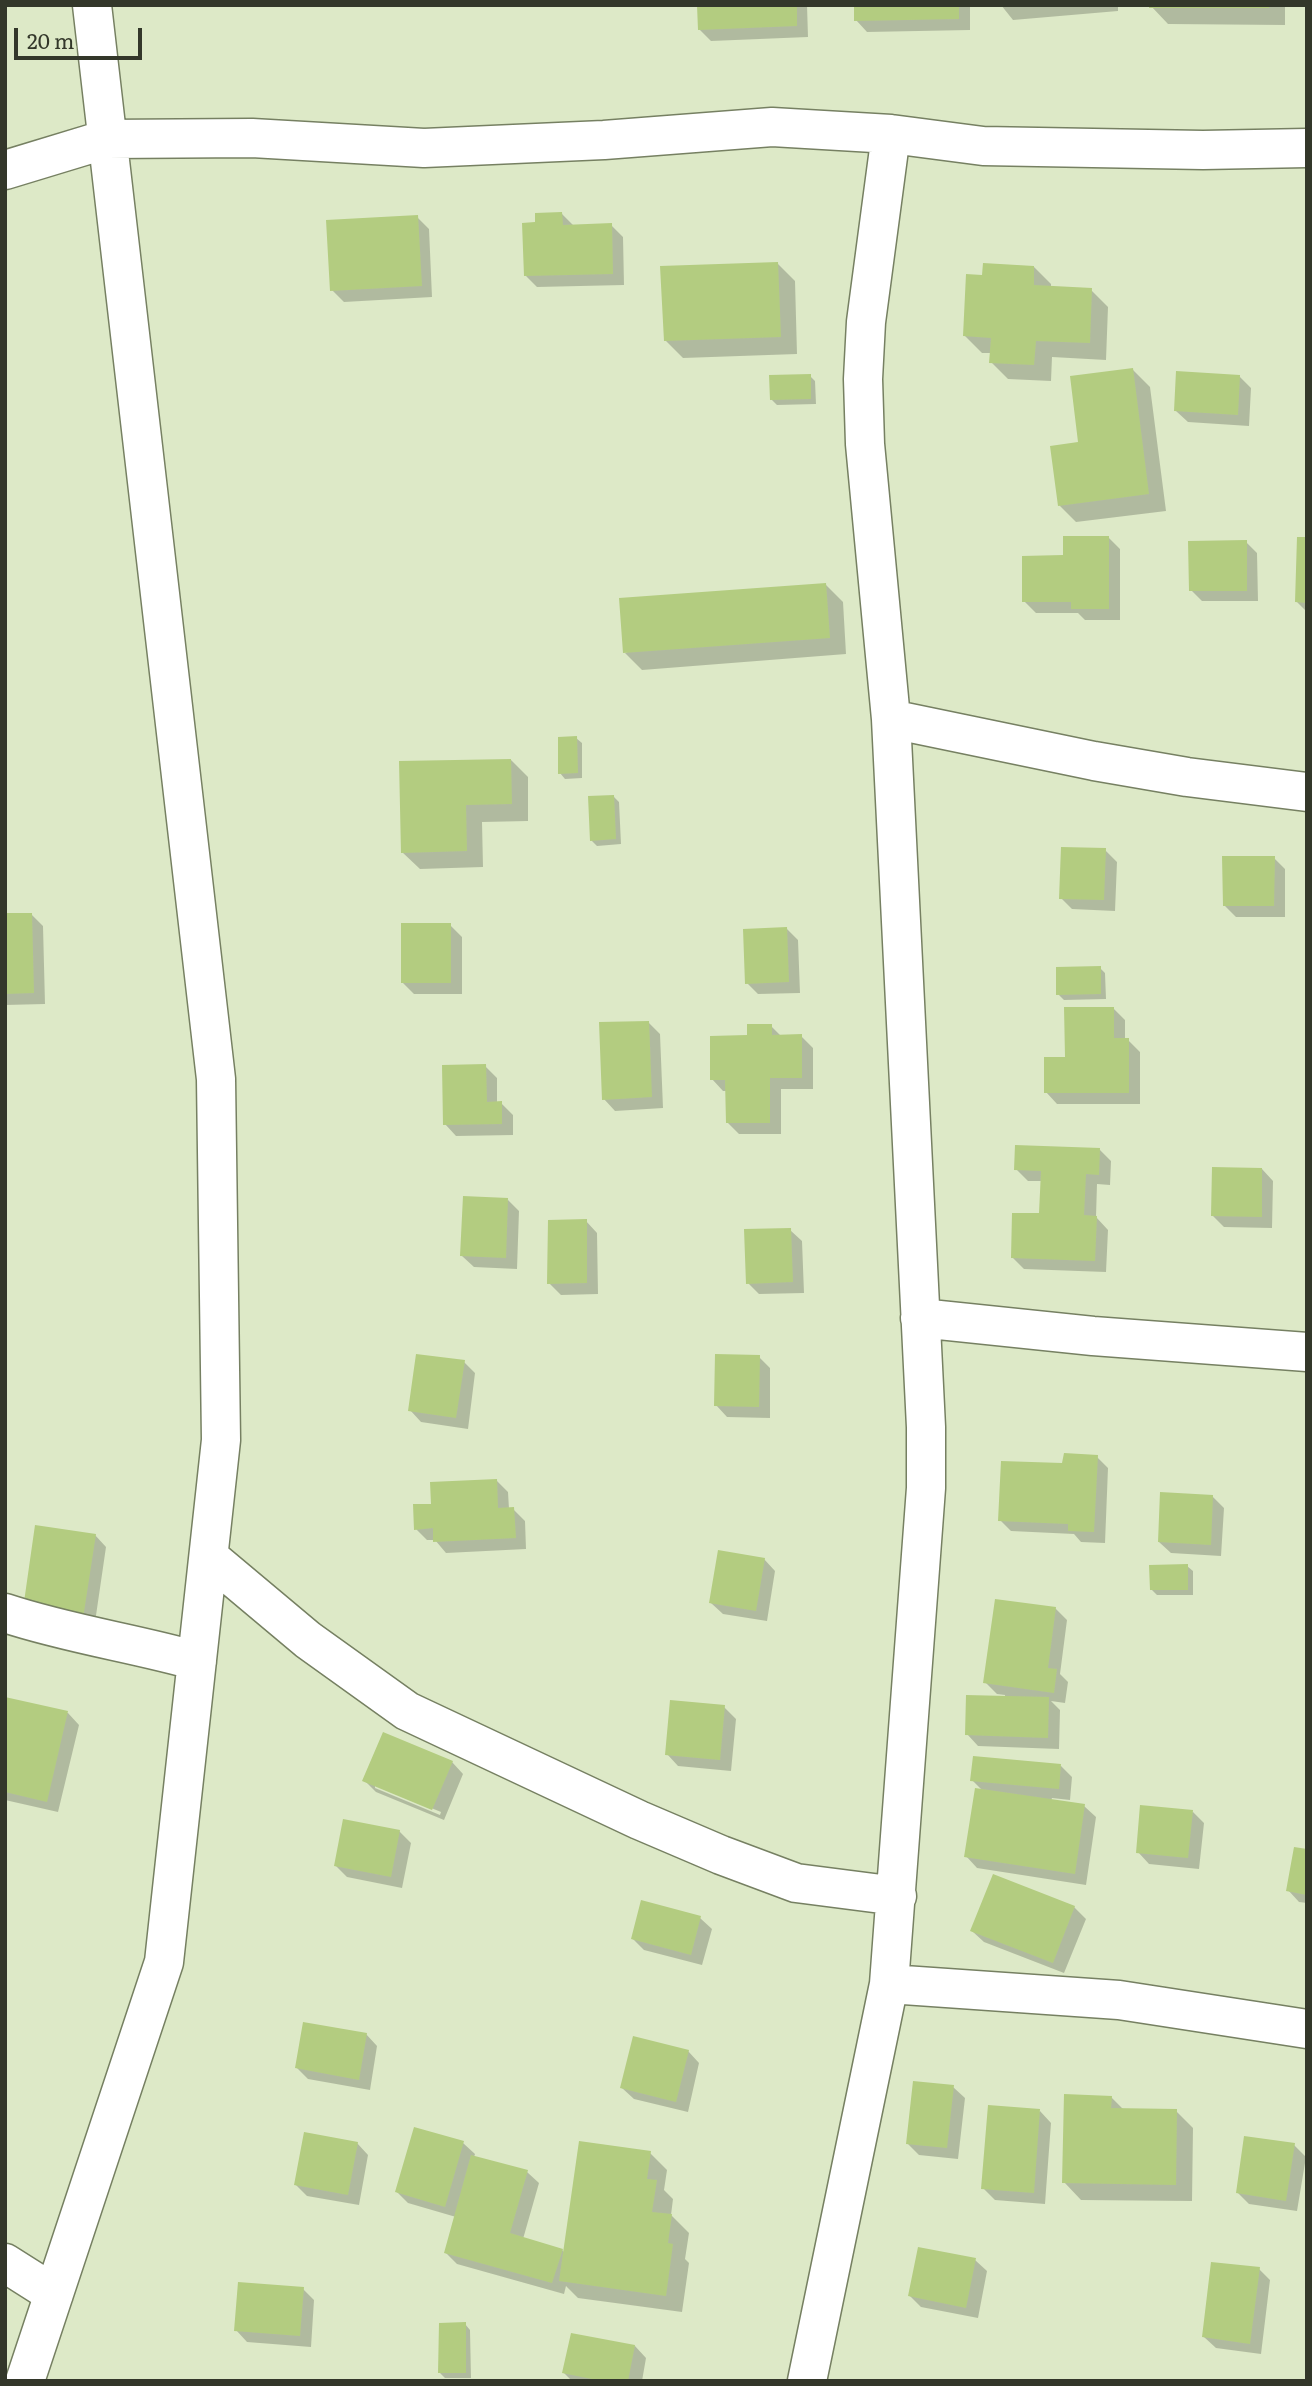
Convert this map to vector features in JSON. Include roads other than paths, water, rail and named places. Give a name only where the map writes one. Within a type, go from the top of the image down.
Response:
[{"type":"street","points":[[24,2381],[164,1962],[221,1440],[216,1079],[92,5]]},
{"type":"street","points":[[5,170],[107,139],[252,138],[424,148],[604,140],[772,127],[891,134],[983,146],[1203,150],[1307,148]]},
{"type":"street","points":[[807,2381],[889,1984],[926,1488],[926,1427],[891,719],[865,444],[863,379],[866,322],[891,134]]},
{"type":"street","points":[[891,719],[1161,773],[1307,792]]},
{"type":"street","points":[[920,1318],[1093,1336],[1307,1352]]},
{"type":"street","points":[[209,1557],[307,1640],[407,1711],[639,1820],[721,1855],[796,1883],[897,1896]]},
{"type":"street","points":[[5,1613],[32,1622],[148,1647],[197,1661]]},
{"type":"street","points":[[889,1984],[1119,2000],[1307,2029]]},
{"type":"street","points":[[5,2263],[54,2294]]}]
